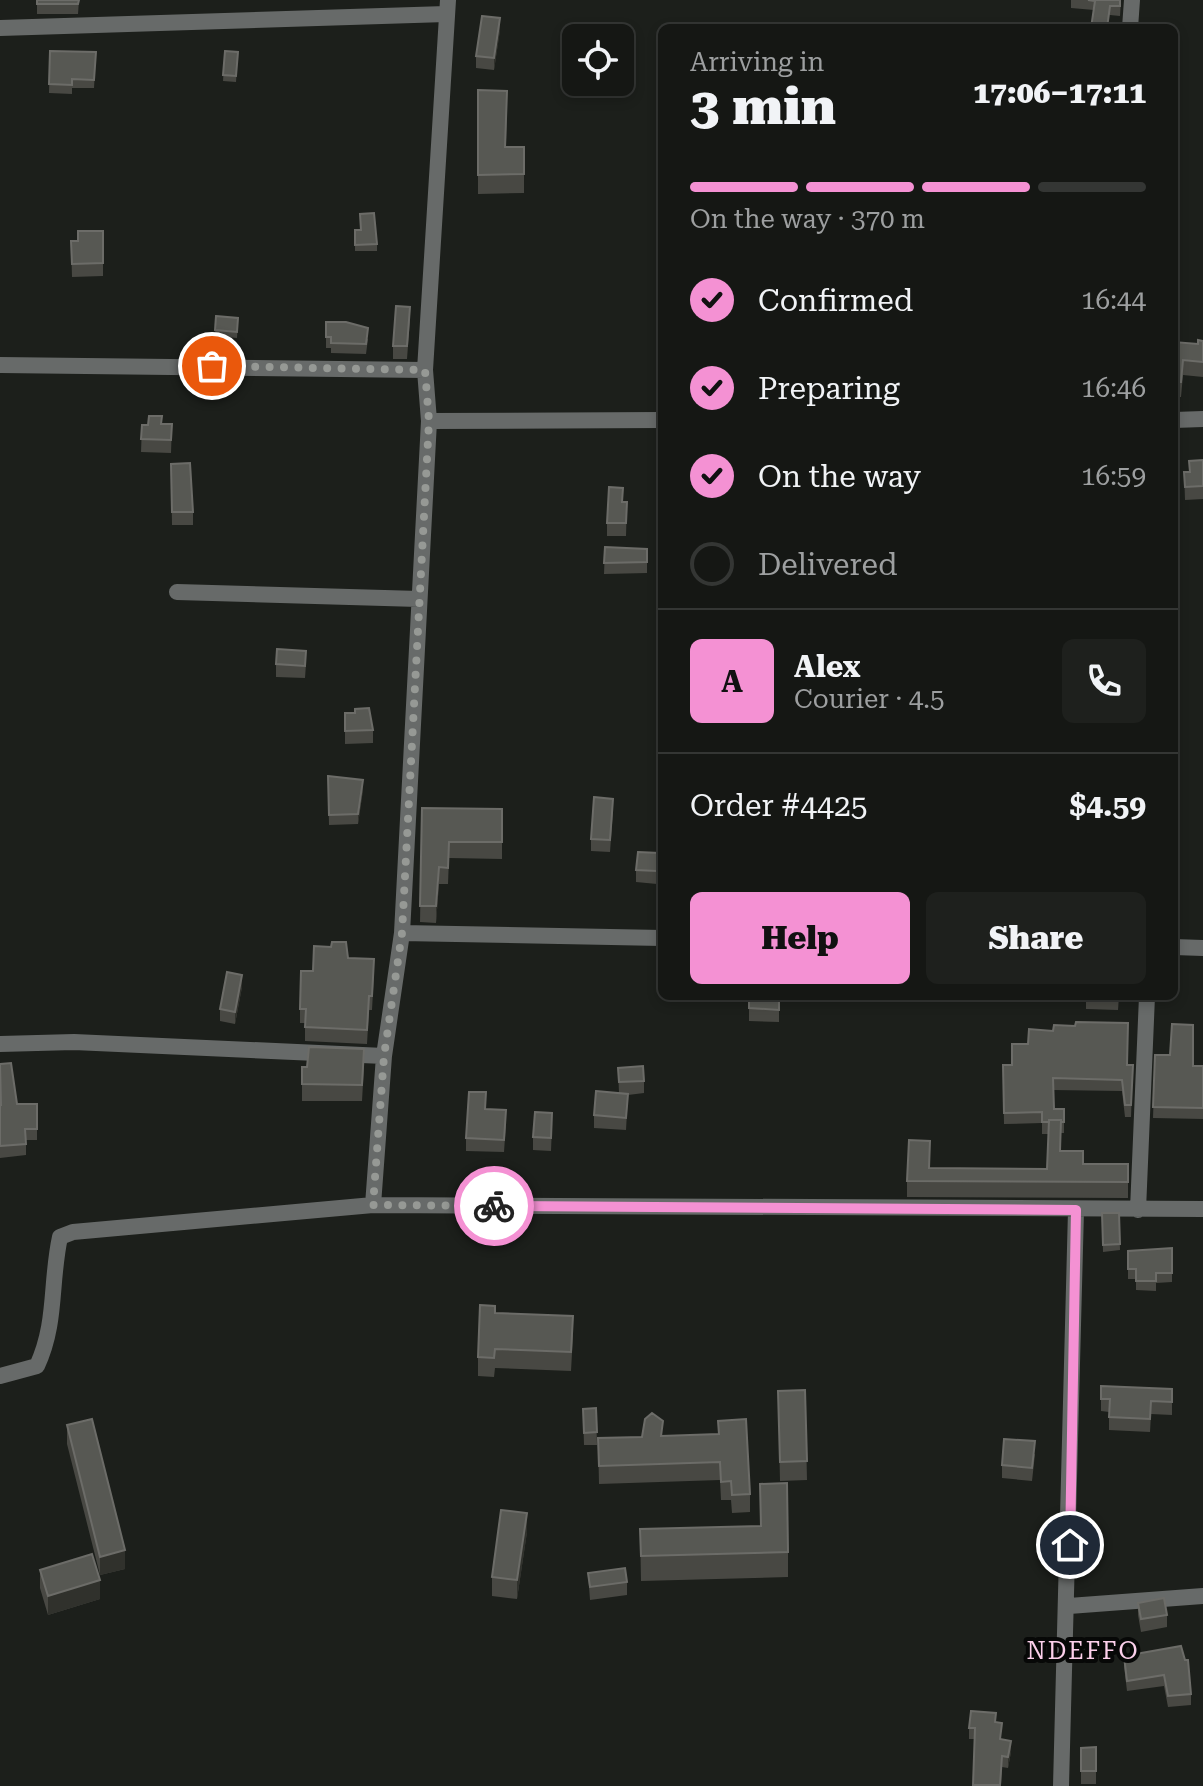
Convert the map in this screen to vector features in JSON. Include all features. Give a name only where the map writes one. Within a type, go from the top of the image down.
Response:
[{"type":"street","points":[[1130,24],[1132,0]]},
{"type":"street","points":[[0,28],[447,7],[425,370],[429,421],[402,933],[384,1056],[373,1205]]},
{"type":"street","points":[[0,365],[425,370]]},
{"type":"street","points":[[1178,420],[1203,419]]},
{"type":"street","points":[[429,421],[658,420]]},
{"type":"street","points":[[177,592],[419,599]]},
{"type":"street","points":[[402,933],[658,938]]},
{"type":"street","points":[[1178,947],[1203,948]]},
{"type":"street","points":[[1138,1210],[1147,1000]]},
{"type":"street","points":[[0,1044],[74,1042],[384,1056]]},
{"type":"street","points":[[0,1376],[37,1366],[50,1338],[53,1268],[60,1237],[73,1232],[373,1205],[1203,1209]]},
{"type":"street","points":[[1061,1786],[1069,1606],[1076,1210]]},
{"type":"street","points":[[1069,1606],[1203,1596]]},
{"type":"building","points":[[37,0],[79,0],[78,4],[37,4]]},
{"type":"building","points":[[1088,0],[1120,0],[1120,6],[1110,6],[1108,24],[1092,24],[1095,1]]},
{"type":"building","points":[[482,16],[500,18],[494,58],[476,56]]},
{"type":"building","points":[[50,51],[96,52],[94,80],[72,79],[72,85],[49,84]]},
{"type":"building","points":[[225,51],[238,52],[236,76],[223,75]]},
{"type":"building","points":[[478,90],[507,91],[505,147],[524,147],[524,174],[478,175]]},
{"type":"building","points":[[374,213],[377,244],[355,245],[355,230],[361,230],[360,214]]},
{"type":"building","points":[[78,231],[103,231],[103,263],[72,264],[71,241],[78,241]]},
{"type":"building","points":[[396,306],[410,307],[407,346],[393,346]]},
{"type":"building","points":[[216,316],[238,318],[237,332],[215,330]]},
{"type":"building","points":[[326,322],[346,322],[368,328],[366,344],[331,343],[331,337],[326,337]]},
{"type":"building","points":[[1198,340],[1203,341],[1203,362],[1183,360],[1181,382],[1178,382],[1178,342],[1198,344]]},
{"type":"building","points":[[149,416],[162,416],[161,424],[172,424],[171,440],[141,439],[142,425],[148,425]]},
{"type":"building","points":[[1203,460],[1203,486],[1185,487],[1184,472],[1190,472],[1189,461]]},
{"type":"building","points":[[190,463],[193,512],[172,512],[171,464]]},
{"type":"building","points":[[609,487],[623,488],[622,502],[627,502],[626,523],[607,523]]},
{"type":"building","points":[[605,547],[647,549],[647,562],[604,563]]},
{"type":"building","points":[[277,649],[306,651],[305,666],[276,664]]},
{"type":"building","points":[[369,708],[373,730],[345,731],[345,713]]},
{"type":"building","points":[[328,776],[363,780],[358,814],[329,815]]},
{"type":"building","points":[[594,797],[613,799],[610,840],[591,839]]},
{"type":"building","points":[[422,808],[502,809],[502,842],[449,842],[448,868],[439,867],[436,906],[420,906]]},
{"type":"building","points":[[638,852],[658,853],[657,871],[636,870]]},
{"type":"building","points":[[332,942],[346,942],[348,958],[374,959],[367,1030],[305,1027],[306,1009],[300,1009],[301,971],[313,971],[314,946],[331,947]]},
{"type":"building","points":[[227,972],[242,975],[235,1012],[220,1009]]},
{"type":"building","points":[[749,1000],[779,1000],[779,1010],[749,1008]]},
{"type":"building","points":[[1076,1022],[1128,1023],[1127,1065],[1133,1065],[1131,1105],[1125,1105],[1122,1080],[1053,1078],[1054,1109],[1064,1109],[1064,1122],[1042,1122],[1042,1112],[1004,1113],[1003,1065],[1012,1065],[1012,1044],[1028,1044],[1029,1029],[1053,1031],[1054,1025],[1075,1026]]},
{"type":"building","points":[[1172,1024],[1193,1025],[1193,1066],[1203,1066],[1203,1108],[1153,1107],[1155,1055],[1170,1055]]},
{"type":"building","points":[[309,1047],[364,1049],[362,1085],[302,1084],[302,1067],[307,1067]]},
{"type":"building","points":[[11,1063],[17,1104],[37,1104],[37,1129],[25,1129],[26,1144],[0,1146],[0,1064]]},
{"type":"building","points":[[643,1066],[644,1081],[619,1082],[618,1068]]},
{"type":"building","points":[[596,1091],[628,1094],[626,1118],[594,1115]]},
{"type":"building","points":[[469,1092],[486,1092],[485,1109],[506,1110],[504,1140],[466,1138]]},
{"type":"building","points":[[535,1112],[552,1113],[551,1138],[533,1137]]},
{"type":"building","points":[[1049,1120],[1061,1120],[1060,1151],[1083,1151],[1083,1164],[1128,1164],[1128,1182],[907,1181],[909,1140],[930,1141],[929,1168],[1047,1169]]},
{"type":"building","points":[[1102,1213],[1119,1213],[1120,1244],[1103,1245]]},
{"type":"building","points":[[1172,1248],[1172,1273],[1156,1273],[1156,1281],[1136,1281],[1136,1269],[1128,1269],[1128,1251]]},
{"type":"building","points":[[480,1305],[495,1306],[495,1313],[573,1316],[571,1352],[495,1349],[494,1358],[478,1357]]},
{"type":"building","points":[[1101,1386],[1172,1389],[1172,1402],[1151,1401],[1150,1419],[1109,1417],[1110,1399],[1101,1399]]},
{"type":"building","points":[[805,1390],[807,1461],[780,1462],[778,1391]]},
{"type":"building","points":[[596,1408],[597,1432],[584,1433],[583,1409]]},
{"type":"building","points":[[652,1413],[663,1421],[661,1436],[719,1434],[718,1421],[746,1419],[750,1494],[732,1495],[731,1481],[721,1482],[720,1462],[599,1466],[598,1438],[642,1437],[645,1419]]},
{"type":"building","points":[[92,1419],[125,1550],[100,1557],[67,1425]]},
{"type":"building","points":[[1004,1439],[1035,1441],[1032,1468],[1002,1465]]},
{"type":"building","points":[[787,1483],[788,1552],[641,1556],[640,1529],[761,1526],[760,1484]]},
{"type":"building","points":[[501,1510],[527,1513],[517,1580],[492,1577]]},
{"type":"building","points":[[92,1554],[100,1580],[48,1596],[40,1570]]},
{"type":"building","points":[[625,1568],[627,1582],[590,1587],[588,1573]]},
{"type":"building","points":[[1164,1598],[1167,1615],[1141,1619],[1138,1603]]},
{"type":"building","points":[[1181,1646],[1185,1660],[1188,1660],[1191,1694],[1168,1696],[1164,1675],[1127,1681],[1124,1656]]},
{"type":"building","points":[[971,1711],[996,1713],[995,1722],[1002,1723],[1000,1739],[1011,1741],[1008,1757],[1002,1756],[1000,1785],[973,1785],[975,1728],[969,1728]]},
{"type":"building","points":[[1096,1747],[1096,1771],[1081,1771],[1081,1748]]},
{"type":"way so far","points":[[212,366],[425,370],[429,421],[402,933],[384,1056],[373,1205],[494,1206]]},
{"type":"district","name":"NDEFFO","points":[[1083,1651]]},
{"type":"route","points":[[494,1206],[1076,1210],[1070,1545]]}]
